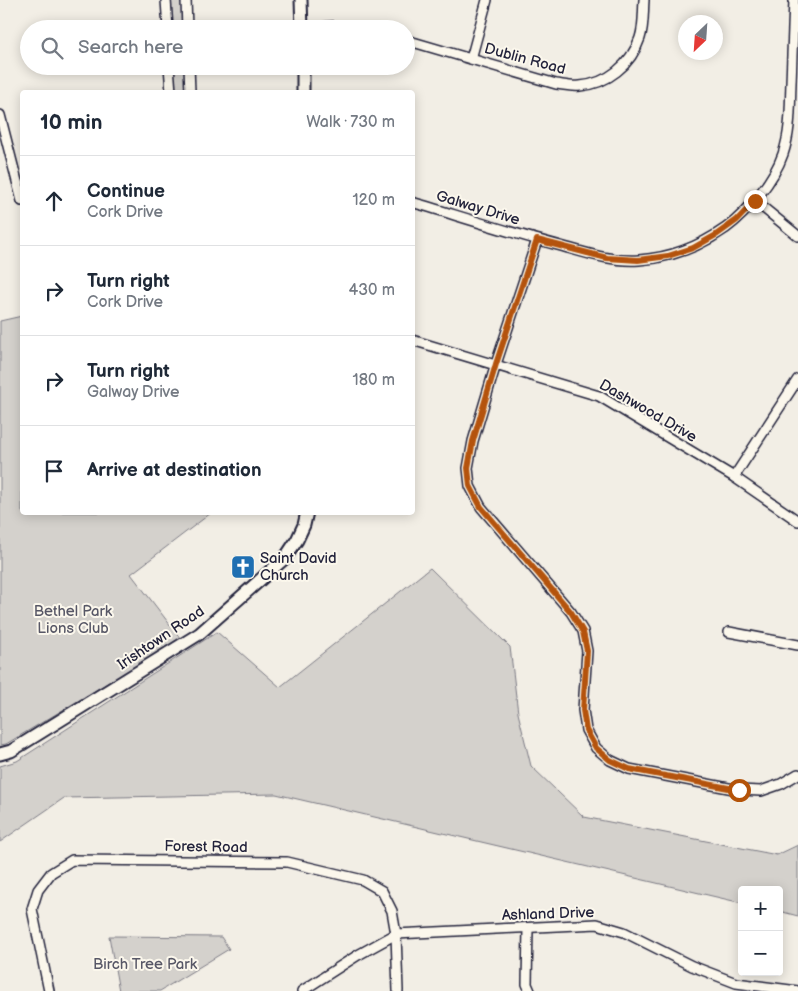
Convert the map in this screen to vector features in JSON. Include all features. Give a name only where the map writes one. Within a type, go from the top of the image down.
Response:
[{"type":"street","points":[[166,0],[167,20]]},
{"type":"street","points":[[186,0],[187,20]]},
{"type":"street","points":[[302,0],[302,20]]},
{"type":"street","points":[[471,59],[487,0]]},
{"type":"street","name":"Dublin Road","points":[[415,43],[556,84],[580,86],[601,81],[618,71],[631,57],[640,39],[644,0]]},
{"type":"street","name":"Galway Drive","points":[[415,203],[537,240],[607,258],[638,260],[668,256],[693,248],[737,220],[755,201],[771,178],[783,155],[790,127],[794,0]]},
{"type":"street","points":[[170,75],[171,90]]},
{"type":"street","points":[[189,75],[190,90]]},
{"type":"street","points":[[303,75],[303,90]]},
{"type":"street","points":[[0,115],[20,193]]},
{"type":"street","points":[[755,201],[798,236]]},
{"type":"street","points":[[537,240],[496,364],[473,441],[468,468],[470,486],[481,507],[571,612],[583,632],[587,651],[583,710],[586,730],[596,748],[610,760],[629,769],[739,790],[761,790],[781,784],[798,774]]},
{"type":"street","name":"Dashwood Drive","points":[[415,341],[599,396],[734,477],[798,521]]},
{"type":"street","points":[[734,477],[798,379]]},
{"type":"street","name":"Irishtown Road","points":[[0,754],[11,751],[199,634],[285,558],[297,540],[306,515]]},
{"type":"street","points":[[728,632],[798,645]]},
{"type":"street","name":"Forest Road","points":[[49,991],[32,908],[38,890],[51,873],[72,860],[287,862],[363,880],[382,891],[392,911],[396,934],[398,991]]},
{"type":"street","name":"Ashland Drive","points":[[302,991],[358,955],[396,934],[596,924],[624,932],[692,966],[736,983],[798,991]]},
{"type":"street","points":[[528,928],[527,984],[530,991]]},
{"type":"green space","points":[[170,0],[183,0],[184,20],[171,20]]},
{"type":"green space","points":[[173,75],[186,75],[187,90],[174,90]]},
{"type":"green space","name":"Bethel Park Lions Club","points":[[20,316],[20,515],[208,515],[131,574],[181,639],[6,744],[0,745],[0,321]]},
{"type":"green space","points":[[430,568],[510,647],[518,713],[531,766],[584,817],[777,855],[798,845],[798,916],[783,912],[783,886],[738,886],[738,902],[276,794],[64,798],[0,842],[0,766],[17,761],[217,632],[280,687]]},
{"type":"green space","name":"Birch Tree Park","points":[[109,936],[221,937],[229,949],[160,991],[119,991]]},
{"type":"place","name":"Saint David Church","points":[[243,567]]},
{"type":"route","points":[[739,790],[629,769],[610,760],[596,748],[586,730],[583,710],[587,651],[583,632],[571,612],[481,507],[470,486],[468,468],[473,441],[496,364],[537,240],[607,258],[638,260],[668,256],[693,248],[716,235],[737,220],[755,201]]}]
